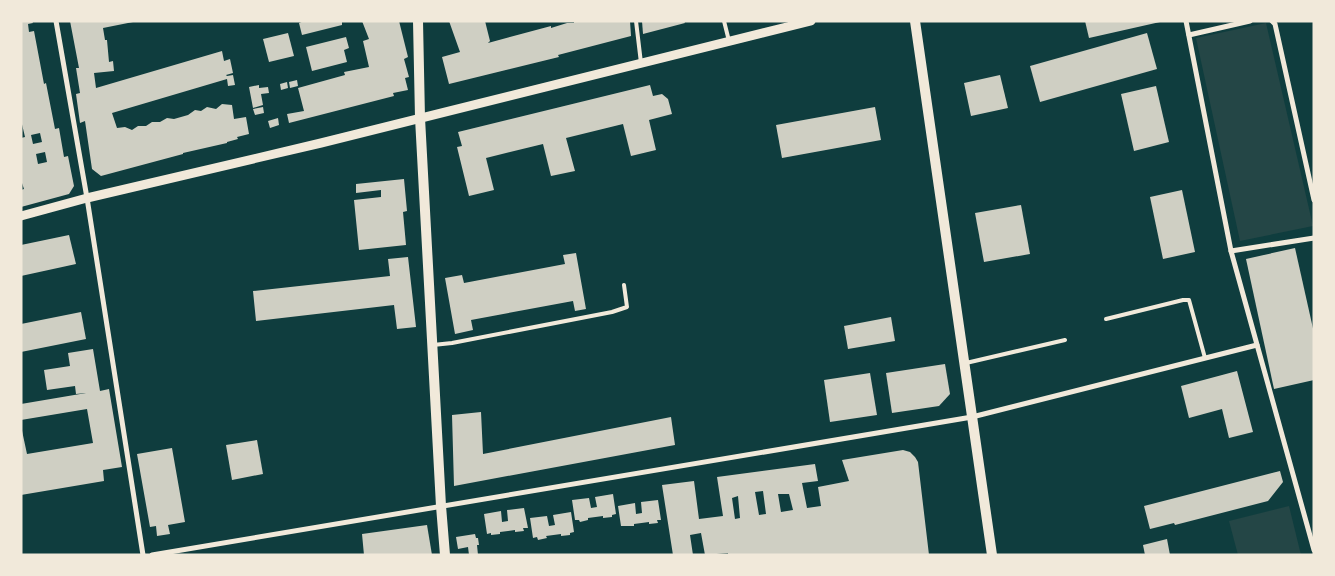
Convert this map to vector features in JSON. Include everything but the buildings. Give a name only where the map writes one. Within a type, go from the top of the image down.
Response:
[{"type":"main road","points":[[418,21],[420,118],[445,555]]},
{"type":"main road","points":[[915,21],[992,555]]},
{"type":"street","points":[[56,21],[87,198],[144,555]]},
{"type":"street","points":[[21,216],[87,198],[811,21]]},
{"type":"street","points":[[1186,21],[1231,251],[1314,550]]},
{"type":"street","points":[[1189,35],[1250,21]]},
{"type":"street","points":[[1272,21],[1275,24],[1314,200]]},
{"type":"street","points":[[1231,251],[1314,238]]},
{"type":"street","points":[[152,555],[972,417],[1257,345]]},
{"type":"lane","points":[[636,21],[641,62]]},
{"type":"lane","points":[[724,21],[729,41]]},
{"type":"lane","points":[[433,345],[612,312],[627,307],[624,285]]},
{"type":"lane","points":[[1106,319],[1189,300],[1205,358]]},
{"type":"lane","points":[[964,364],[1065,340]]},
{"type":"shaded area","points":[[1266,23],[1313,226],[1240,241],[1196,38]]},
{"type":"shaded area","points":[[1289,506],[1301,555],[1238,555],[1229,521]]}]
